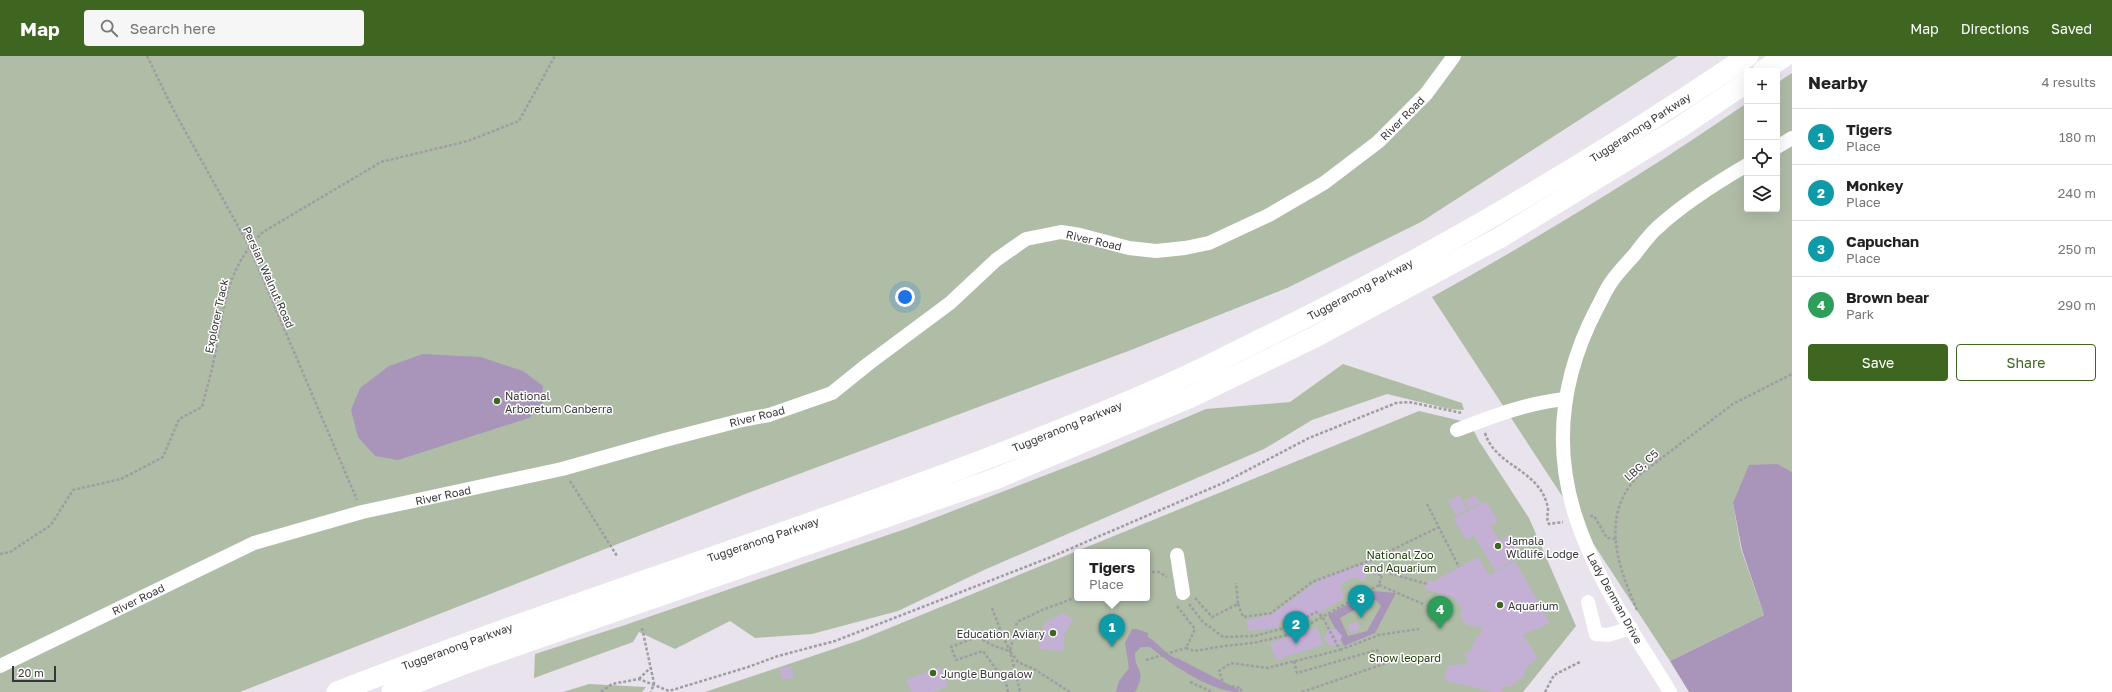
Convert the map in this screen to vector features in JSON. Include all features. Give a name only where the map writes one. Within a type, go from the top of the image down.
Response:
[{"type":"highway","name":"Tuggeranong Parkway","points":[[337,692],[413,662],[548,613],[922,483],[1173,382],[1356,292],[1474,228],[1648,124],[1748,56]]},
{"type":"highway","points":[[1767,68],[1785,56]]},
{"type":"highway","name":"Tuggeranong Parkway","points":[[392,692],[469,662],[995,479],[1191,397],[1315,337],[1501,237],[1646,149],[1744,84]]},
{"type":"street","name":"River Road","points":[[0,666],[254,544],[362,512],[562,469],[742,420],[769,416],[832,393],[868,364],[950,303],[991,264],[1026,239],[1061,232],[1080,235],[1129,248],[1156,251],[1185,248],[1210,243],[1269,215],[1324,183],[1378,142],[1426,94],[1454,56]]},
{"type":"street","points":[[1780,145],[1792,138]]},
{"type":"street","name":"Lady Denman Drive","points":[[1670,692],[1607,587],[1585,543],[1576,518],[1567,488],[1563,458],[1565,400],[1582,338],[1612,281],[1657,228],[1709,188],[1744,166]]},
{"type":"street","points":[[1457,430],[1484,419],[1546,401],[1565,400]]},
{"type":"street","points":[[1177,555],[1179,596]]},
{"type":"street","points":[[1588,602],[1596,634],[1608,635],[1631,628]]},
{"type":"path","name":"Persian Walnut Road","points":[[147,56],[174,111],[249,246],[362,512]]},
{"type":"path","name":"Explorer Track","points":[[0,554],[10,552],[51,525],[73,490],[121,479],[163,457],[179,419],[202,407],[214,360],[222,315],[234,271],[249,246],[268,229],[380,162],[468,141],[519,121],[555,56]]},
{"type":"path","name":"LBG, C5","points":[[1640,615],[1623,579],[1614,532],[1616,516],[1621,500],[1628,487],[1638,476],[1732,404],[1792,374]]},
{"type":"path","points":[[601,692],[612,684],[639,679],[654,683],[670,691],[748,667],[778,656],[835,640],[1059,554],[1223,484],[1309,438],[1396,403],[1409,402],[1484,419],[1487,440],[1498,454],[1520,468],[1541,490],[1546,500],[1548,510],[1547,520],[1549,524],[1558,524],[1576,518],[1594,516],[1604,535],[1611,540],[1616,539]]},
{"type":"path","points":[[562,469],[617,556]]},
{"type":"path","points":[[1427,504],[1459,567]]},
{"type":"path","points":[[1236,583],[1238,604],[1243,617],[1271,613],[1312,582],[1371,560],[1438,527]]},
{"type":"path","points":[[1146,660],[1186,648],[1194,651],[1253,643],[1292,634],[1379,585],[1382,575],[1370,572],[1371,568],[1427,584]]},
{"type":"path","points":[[1150,572],[1159,572],[1168,578]]},
{"type":"path","points":[[1379,585],[1423,604]]},
{"type":"path","points":[[1179,596],[1190,591],[1212,617],[1238,604]]},
{"type":"path","points":[[1179,596],[1189,605],[1203,622],[1222,637],[1255,636],[1291,626],[1316,612],[1322,616],[1340,650]]},
{"type":"path","points":[[1179,596],[1177,606],[1195,629],[1186,648]]},
{"type":"path","points":[[1020,692],[1010,650],[1018,622],[1042,610],[1074,598]]},
{"type":"path","points":[[992,608],[1003,637],[1018,662],[1034,668],[1070,692]]},
{"type":"path","points":[[642,628],[654,683],[651,692]]},
{"type":"path","points":[[1241,692],[1241,688],[1224,685],[1219,671],[1231,663],[1267,668],[1340,650],[1379,635],[1419,629]]},
{"type":"path","points":[[1008,692],[1006,683],[983,652],[956,660],[951,647],[977,637],[994,646],[1010,650]]},
{"type":"path","points":[[1294,661],[1297,673],[1377,650],[1384,664],[1302,692]]},
{"type":"path","points":[[1545,692],[1554,675],[1580,662]]},
{"type":"path","points":[[639,679],[650,668]]},
{"type":"path","points":[[1190,682],[1212,692]]},
{"type":"green space","name":"National Arboretum Canberra","points":[[0,56],[1678,56],[1421,222],[1287,288],[1131,350],[748,493],[240,692],[0,692]]},
{"type":"green space","points":[[1792,73],[1792,478],[1733,503],[1741,549],[1764,615],[1670,661],[1432,297],[1592,204],[1744,105],[1744,212],[1780,212],[1780,81]]},
{"type":"green space","points":[[1343,364],[1462,403],[1464,410],[1449,409],[1387,394],[1312,420],[1264,449],[984,570],[898,611],[812,634],[755,638],[730,621],[675,649],[639,632],[633,642],[534,678],[535,654],[625,625],[911,527],[1095,456],[1206,409],[1290,402]]},
{"type":"green space","name":"National Zoo and Aquarium","points":[[1419,411],[1470,423],[1479,441],[1529,518],[1576,626],[1523,692],[705,692],[860,640],[1074,552],[1074,601],[1150,601],[1150,549],[1082,549]]},
{"type":"green space","points":[[589,684],[646,687],[642,692],[563,692]]},
{"type":"shaded area","points":[[423,354],[481,357],[523,371],[543,386],[542,407],[529,418],[398,460],[375,456],[358,437],[351,410],[360,388],[389,366]]},
{"type":"shaded area","points":[[1777,464],[1792,472],[1792,692],[1689,692],[1670,661],[1764,615],[1742,550],[1733,503],[1749,465]]},
{"type":"shaded area","points":[[1372,591],[1396,593],[1375,633],[1344,646],[1328,615]],"holes":[[[1376,600],[1381,606],[1367,631],[1348,636],[1340,618],[1368,602]]]},
{"type":"shaded area","points":[[1132,629],[1137,629],[1148,633],[1148,637],[1171,656],[1239,690],[1238,692],[1228,691],[1204,682],[1180,669],[1150,647],[1141,647],[1135,653],[1136,664],[1140,671],[1139,685],[1135,692],[1116,692],[1119,681],[1129,668],[1125,643]]},
{"type":"building","points":[[1459,495],[1467,510],[1456,516],[1448,501]]},
{"type":"building","points":[[1475,495],[1480,503],[1469,509],[1464,501]]},
{"type":"building","points":[[1486,501],[1498,521],[1490,526],[1500,541],[1509,535],[1521,555],[1495,571],[1474,535],[1466,540],[1454,519]]},
{"type":"building","name":"Aquarium","points":[[1478,557],[1489,575],[1515,561],[1550,623],[1523,635],[1538,659],[1527,666],[1523,677],[1510,687],[1504,686],[1502,692],[1493,692],[1444,680],[1448,665],[1463,665],[1468,662],[1464,654],[1471,651],[1476,636],[1479,637],[1482,629],[1479,625],[1475,627],[1465,624],[1459,613],[1463,611],[1455,598],[1425,589],[1428,580],[1432,582]]},
{"type":"building","points":[[1366,563],[1371,564],[1364,581],[1355,577],[1341,584],[1344,598],[1296,627],[1291,621],[1282,619],[1279,627],[1249,631],[1247,620],[1271,615],[1319,580]]},
{"type":"building","name":"Education Aviary","points":[[1063,613],[1074,620],[1065,631],[1063,651],[1039,649],[1040,634],[1046,622]]},
{"type":"building","points":[[1357,622],[1360,629],[1351,633],[1348,625]]},
{"type":"building","points":[[1317,627],[1323,645],[1276,660],[1270,643]]},
{"type":"building","points":[[1336,629],[1342,636],[1339,644],[1330,646],[1324,639],[1328,630]]},
{"type":"building","points":[[791,666],[794,677],[783,680],[779,669]]},
{"type":"building","name":"Jungle Bungalow","points":[[940,667],[948,686],[932,692],[911,692],[906,680]]},
{"type":"place","name":"National Arboretum Canberra","points":[[497,401]]},
{"type":"place","name":"Jamala Wldlife Lodge","points":[[1498,546]]},
{"type":"place","name":"Aquarium","points":[[1500,605]]},
{"type":"place","name":"Capuchan","points":[[1361,618]]},
{"type":"place","name":"Brown bear","points":[[1440,629]]},
{"type":"place","name":"Education Aviary","points":[[1053,633]]},
{"type":"place","name":"Monkey","points":[[1296,644]]},
{"type":"place","name":"Tigers","points":[[1112,647]]},
{"type":"place","name":"Jungle Bungalow","points":[[933,673]]},
{"type":"park label","name":"Snow leopard","points":[[1405,657]]}]
